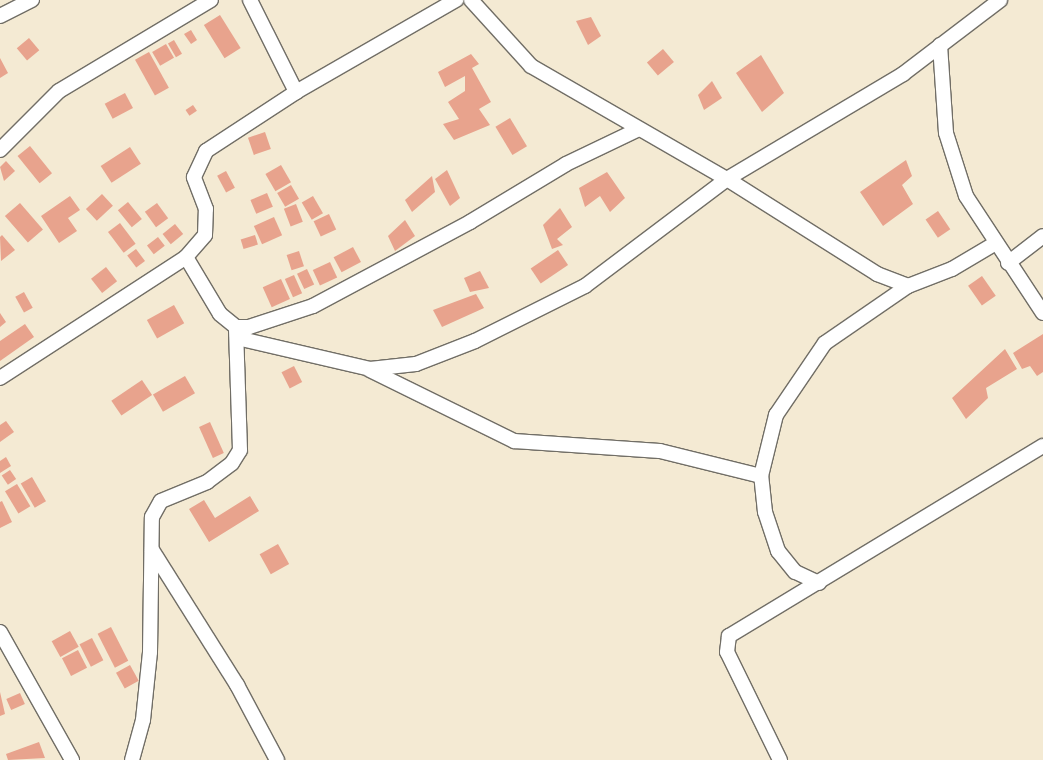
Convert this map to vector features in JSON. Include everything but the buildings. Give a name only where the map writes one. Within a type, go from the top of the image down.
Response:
[{"type":"street","points":[[0,16],[32,0]]},
{"type":"street","points":[[0,150],[59,91],[210,0]]},
{"type":"street","points":[[250,0],[296,92]]},
{"type":"street","points":[[0,378],[186,257],[205,234],[206,209],[194,177],[206,151],[296,92],[456,0]]},
{"type":"street","points":[[471,0],[531,66],[727,179],[877,274],[908,286]]},
{"type":"street","points":[[370,370],[416,364],[585,286],[727,179],[865,99],[1000,0]]},
{"type":"street","points":[[940,45],[946,133],[966,196],[1008,263],[1043,313]]},
{"type":"street","points":[[236,332],[313,306],[470,222],[566,164],[639,129]]},
{"type":"street","points":[[1008,263],[1043,236]]},
{"type":"street","points":[[819,584],[795,572],[778,551],[765,512],[761,476],[776,415],[804,368],[824,343],[908,286],[952,269],[996,243]]},
{"type":"street","points":[[186,257],[220,314],[236,332],[370,370],[514,441],[660,452],[761,476]]},
{"type":"street","points":[[132,760],[143,720],[150,652],[152,517],[161,501],[207,482],[232,463],[240,450],[236,332]]},
{"type":"street","points":[[780,760],[728,652],[729,636],[819,584],[1043,446]]},
{"type":"street","points":[[152,550],[237,685],[276,760]]},
{"type":"street","points":[[0,632],[72,760]]}]
